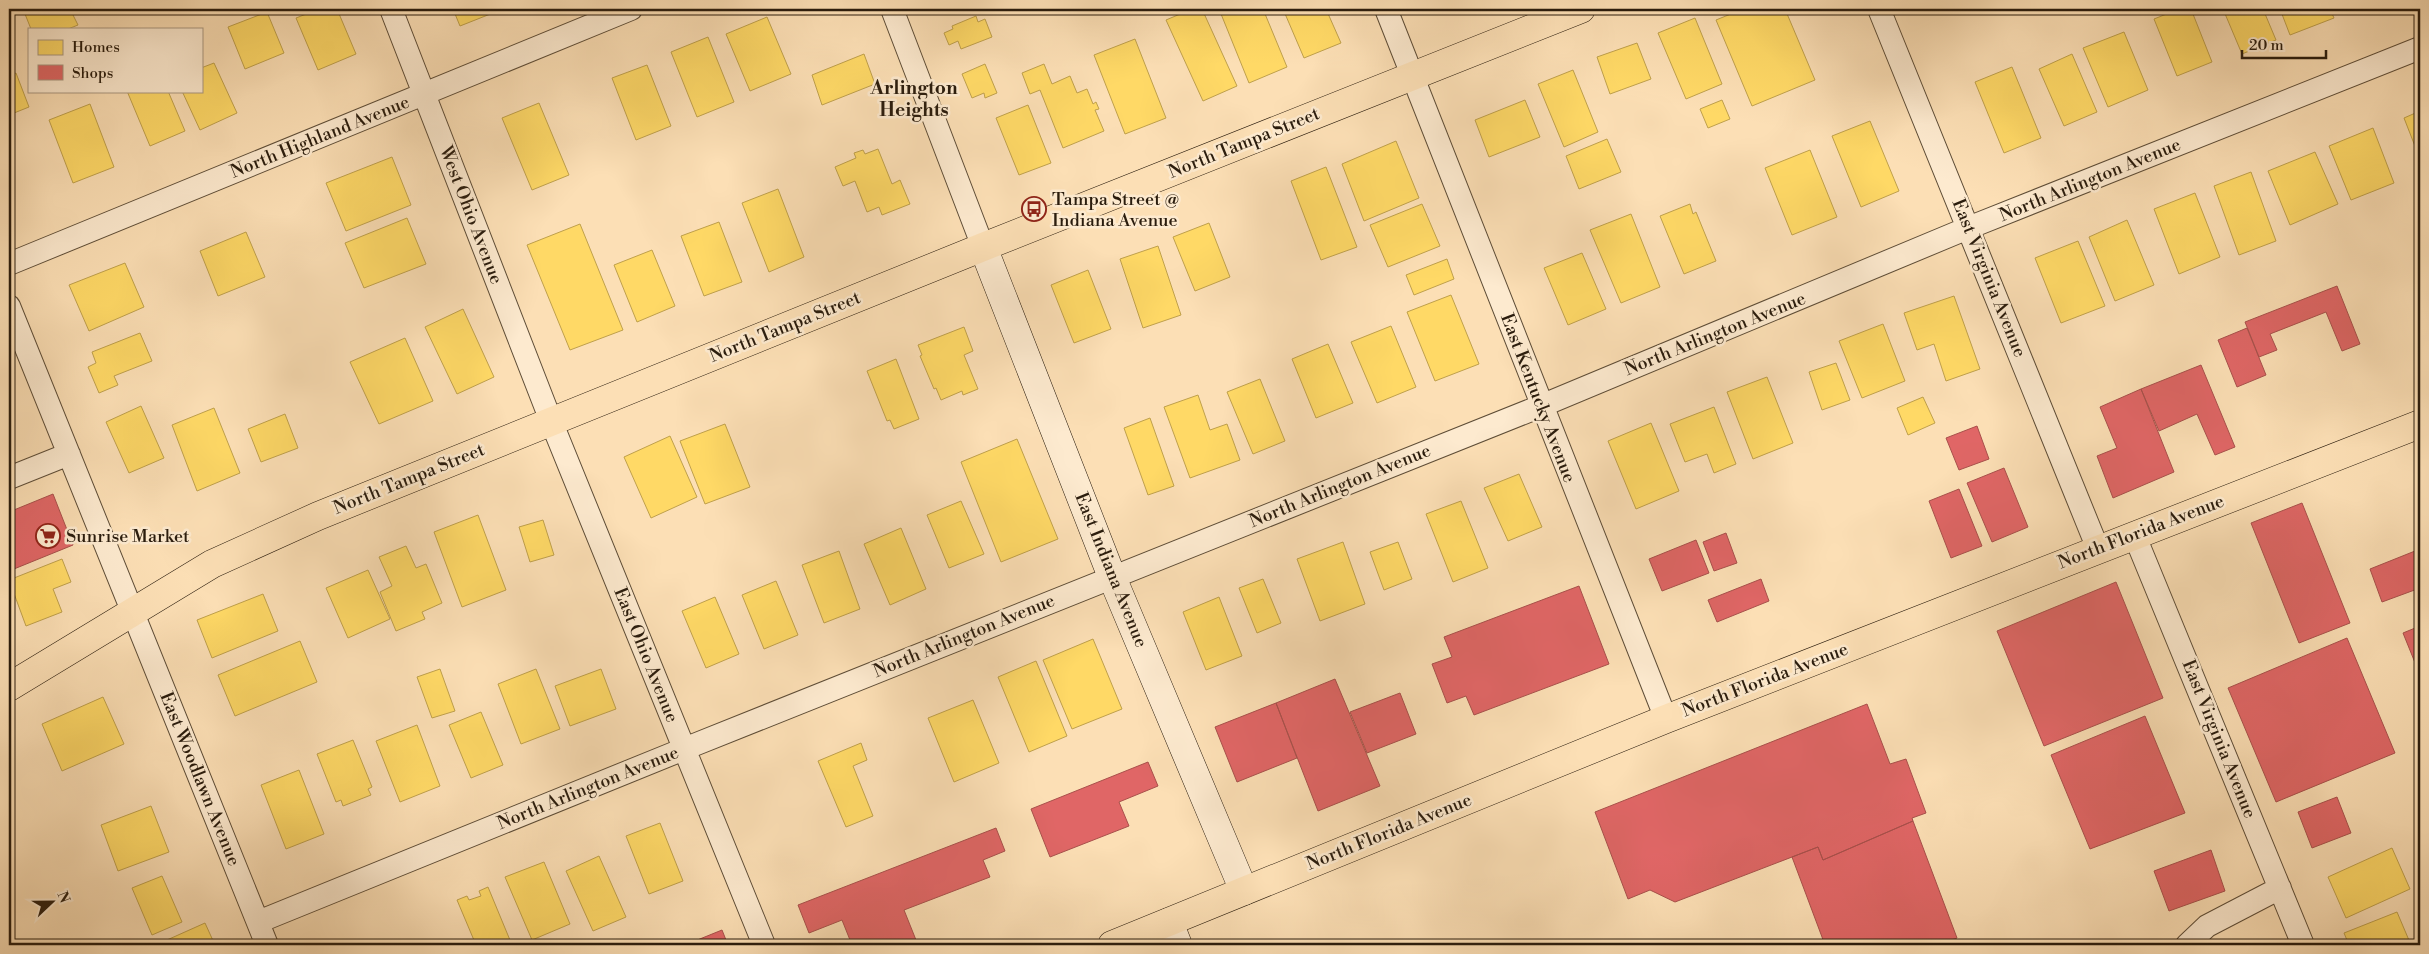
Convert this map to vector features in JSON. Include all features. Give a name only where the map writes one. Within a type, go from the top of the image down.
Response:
[{"type":"main road","name":"North Tampa Street","points":[[9,687],[212,564],[318,516],[983,247],[1581,9]]},
{"type":"main road","name":"North Florida Avenue","points":[[1112,945],[1174,934],[1244,891],[1666,719],[2098,548],[2420,424]]},
{"type":"street","name":"West Ohio Avenue","points":[[391,9],[551,421]]},
{"type":"street","name":"North Highland Avenue","points":[[9,264],[631,9]]},
{"type":"street","points":[[892,9],[983,247]]},
{"type":"street","name":"East Kentucky Avenue","points":[[1386,9],[1666,719]]},
{"type":"street","name":"East Virginia Avenue","points":[[1878,9],[2098,548]]},
{"type":"street","name":"North Arlington Avenue","points":[[258,922],[684,749],[1541,406],[1968,228],[2420,48]]},
{"type":"street","name":"East Indiana Avenue","points":[[983,247],[1112,577],[1244,891]]},
{"type":"street","name":"East Woodlawn Avenue","points":[[9,306],[267,945]]},
{"type":"street","name":"East Ohio Avenue","points":[[551,421],[764,945]]},
{"type":"street","points":[[9,478],[69,454]]},
{"type":"street","name":"East Virginia Avenue","points":[[2134,534],[2303,945]]},
{"type":"street","points":[[2187,945],[2206,926],[2280,888]]},
{"type":"building: Homes","points":[[23,9],[70,9],[78,25],[70,28],[31,28]]},
{"type":"building: Homes","points":[[319,9],[337,9],[356,54],[318,70],[296,18]]},
{"type":"building: Homes","points":[[453,9],[503,9],[460,26]]},
{"type":"building: Homes","points":[[1192,9],[1202,9],[1237,86],[1203,101],[1166,20]]},
{"type":"building: Homes","points":[[1219,9],[1263,9],[1287,67],[1249,83]]},
{"type":"building: Homes","points":[[1283,9],[1326,9],[1341,43],[1304,58]]},
{"type":"building: Homes","points":[[1743,9],[1785,9],[1815,80],[1752,106],[1716,20]]},
{"type":"building: Homes","points":[[2179,9],[2191,9],[2212,62],[2177,76],[2154,19]]},
{"type":"building: Homes","points":[[2223,9],[2263,9],[2276,40],[2242,54]]},
{"type":"building: Homes","points":[[2280,9],[2330,9],[2334,18],[2290,35]]},
{"type":"building: Homes","points":[[267,12],[284,53],[245,69],[228,27]]},
{"type":"building: Homes","points":[[976,16],[978,22],[985,19],[992,37],[961,49],[958,41],[949,45],[944,33],[953,29],[952,26]]},
{"type":"building: Homes","points":[[767,17],[791,74],[750,91],[726,34]]},
{"type":"building: Homes","points":[[1695,18],[1722,84],[1686,99],[1658,33]]},
{"type":"building: Homes","points":[[2124,32],[2148,90],[2108,107],[2083,48]]},
{"type":"building: Homes","points":[[708,37],[734,102],[697,117],[671,52]]},
{"type":"building: Homes","points":[[1135,39],[1166,118],[1125,134],[1094,55]]},
{"type":"building: Homes","points":[[1637,43],[1651,79],[1610,94],[1597,57]]},
{"type":"building: Homes","points":[[864,54],[875,84],[822,105],[812,75]]},
{"type":"building: Homes","points":[[2072,54],[2097,112],[2064,126],[2039,69]]},
{"type":"building: Homes","points":[[214,63],[237,113],[200,130],[182,92],[202,92],[202,68]]},
{"type":"building: Homes","points":[[985,64],[997,93],[985,98],[984,93],[972,98],[962,74]]},
{"type":"building: Homes","points":[[1044,64],[1052,84],[1070,76],[1077,93],[1087,89],[1093,104],[1096,102],[1099,109],[1095,110],[1104,131],[1063,148],[1040,90],[1030,94],[1022,73]]},
{"type":"building: Homes","points":[[647,65],[671,126],[636,140],[612,78]]},
{"type":"building: Homes","points":[[2012,67],[2041,138],[2004,153],[1975,82]]},
{"type":"building: Homes","points":[[1573,70],[1598,132],[1564,147],[1538,84]]},
{"type":"building: Homes","points":[[16,73],[29,107],[9,115],[9,76]]},
{"type":"building: Homes","points":[[127,92],[168,92],[185,131],[150,146]]},
{"type":"building: Homes","points":[[1525,100],[1540,137],[1489,157],[1475,120]]},
{"type":"building: Homes","points":[[1722,100],[1730,119],[1708,128],[1700,109]]},
{"type":"building: Homes","points":[[539,103],[569,175],[532,190],[502,118]]},
{"type":"building: Homes","points":[[90,104],[114,167],[73,183],[49,120]]},
{"type":"building: Homes","points":[[1028,105],[1051,163],[1019,175],[996,118]]},
{"type":"building: Homes","points":[[2420,111],[2420,159],[2404,118]]},
{"type":"building: Homes","points":[[1870,121],[1899,191],[1861,207],[1832,136]]},
{"type":"building: Homes","points":[[2373,128],[2394,183],[2351,200],[2329,146]]},
{"type":"building: Homes","points":[[1607,139],[1621,172],[1579,189],[1566,156]]},
{"type":"building: Homes","points":[[1396,141],[1419,198],[1364,221],[1342,164]]},
{"type":"building: Homes","points":[[878,149],[892,184],[900,180],[910,204],[882,215],[879,207],[867,212],[855,181],[843,186],[835,167],[856,158],[854,153],[863,150],[865,154]]},
{"type":"building: Homes","points":[[1810,150],[1837,217],[1792,235],[1765,168]]},
{"type":"building: Homes","points":[[2315,152],[2338,204],[2290,225],[2268,171]]},
{"type":"building: Homes","points":[[392,157],[411,205],[346,231],[326,183]]},
{"type":"building: Homes","points":[[1326,167],[1357,247],[1321,260],[1291,181]]},
{"type":"building: Homes","points":[[2251,172],[2276,241],[2239,255],[2214,186]]},
{"type":"building: Homes","points":[[778,189],[804,257],[769,272],[742,203]]},
{"type":"building: Homes","points":[[2195,193],[2220,257],[2179,274],[2154,209]]},
{"type":"building: Homes","points":[[1422,204],[1440,246],[1388,267],[1370,225]]},
{"type":"building: Homes","points":[[1690,204],[1693,214],[1696,212],[1716,261],[1684,274],[1660,216]]},
{"type":"building: Homes","points":[[1631,214],[1660,287],[1621,303],[1590,230]]},
{"type":"building: Homes","points":[[407,218],[426,264],[364,288],[345,243]]},
{"type":"building: Homes","points":[[2127,220],[2154,285],[2115,301],[2089,237]]},
{"type":"building: Homes","points":[[719,222],[742,282],[704,296],[681,236]]},
{"type":"building: Homes","points":[[1209,223],[1230,277],[1195,291],[1173,237]]},
{"type":"building: Homes","points":[[580,224],[623,330],[570,350],[527,245]]},
{"type":"building: Homes","points":[[246,232],[265,277],[218,296],[200,251]]},
{"type":"building: Homes","points":[[2078,241],[2105,306],[2061,323],[2035,258]]},
{"type":"building: Homes","points":[[1158,246],[1181,315],[1143,328],[1120,259]]},
{"type":"building: Homes","points":[[652,250],[675,306],[637,322],[614,265]]},
{"type":"building: Homes","points":[[1582,253],[1606,309],[1568,325],[1544,268]]},
{"type":"building: Homes","points":[[1447,259],[1454,279],[1414,295],[1406,275]]},
{"type":"building: Homes","points":[[125,263],[144,307],[89,331],[69,285]]},
{"type":"building: Homes","points":[[1088,270],[1111,329],[1074,343],[1051,285]]},
{"type":"building: Homes","points":[[1451,295],[1479,364],[1435,381],[1407,312]]},
{"type":"building: Homes","points":[[1954,296],[1980,369],[1946,381],[1934,344],[1917,350],[1904,313]]},
{"type":"building: Homes","points":[[463,309],[494,377],[457,394],[425,327]]},
{"type":"building: Homes","points":[[1883,324],[1905,381],[1862,398],[1839,341]]},
{"type":"building: Homes","points":[[1391,326],[1416,387],[1377,403],[1351,342]]},
{"type":"building: Homes","points":[[964,327],[973,351],[964,355],[978,389],[963,395],[962,391],[941,400],[936,388],[934,389],[920,356],[922,355],[918,345]]},
{"type":"building: Homes","points":[[140,333],[152,361],[114,376],[118,385],[99,393],[88,367],[96,363],[92,352]]},
{"type":"building: Homes","points":[[405,338],[433,401],[379,424],[350,362]]},
{"type":"building: Homes","points":[[1328,344],[1353,403],[1316,418],[1292,359]]},
{"type":"building: Homes","points":[[896,359],[919,419],[894,429],[890,420],[887,421],[867,371]]},
{"type":"building: Homes","points":[[1836,363],[1850,400],[1822,410],[1809,372]]},
{"type":"building: Homes","points":[[1767,377],[1793,443],[1753,459],[1727,392]]},
{"type":"building: Homes","points":[[1260,379],[1285,441],[1253,454],[1227,392]]},
{"type":"building: Homes","points":[[1198,395],[1210,430],[1227,424],[1240,460],[1190,478],[1164,407]]},
{"type":"building: Homes","points":[[1923,397],[1935,423],[1908,435],[1897,408]]},
{"type":"building: Homes","points":[[141,406],[164,458],[129,473],[106,422]]},
{"type":"building: Homes","points":[[1714,407],[1736,464],[1714,473],[1707,454],[1685,462],[1670,424]]},
{"type":"building: Homes","points":[[214,408],[240,473],[197,491],[172,425]]},
{"type":"building: Homes","points":[[285,414],[298,448],[261,462],[248,429]]},
{"type":"building: Homes","points":[[1150,418],[1174,486],[1148,495],[1124,428]]},
{"type":"building: Homes","points":[[1651,423],[1679,491],[1636,509],[1608,441]]},
{"type":"building: Homes","points":[[725,424],[750,487],[705,504],[680,441]]},
{"type":"building: Homes","points":[[670,436],[697,497],[651,518],[624,457]]},
{"type":"building: Homes","points":[[1017,439],[1058,539],[1001,562],[961,462]]},
{"type":"building: Homes","points":[[1519,474],[1542,527],[1508,541],[1484,488]]},
{"type":"building: Homes","points":[[961,501],[984,554],[949,568],[927,515]]},
{"type":"building: Homes","points":[[1461,501],[1488,568],[1453,582],[1426,514]]},
{"type":"building: Homes","points":[[478,515],[506,590],[462,607],[434,532]]},
{"type":"building: Homes","points":[[543,520],[554,555],[530,562],[519,527]]},
{"type":"building: Homes","points":[[901,528],[926,589],[890,605],[864,544]]},
{"type":"building: Homes","points":[[1343,542],[1365,604],[1320,621],[1297,559]]},
{"type":"building: Homes","points":[[1398,542],[1412,579],[1384,590],[1370,552]]},
{"type":"building: Homes","points":[[406,546],[416,568],[426,564],[442,603],[422,612],[425,619],[396,631],[380,592],[392,586],[379,557]]},
{"type":"building: Homes","points":[[839,551],[860,609],[824,623],[802,565]]},
{"type":"building: Homes","points":[[62,559],[71,582],[53,589],[62,612],[26,626],[9,580]]},
{"type":"building: Homes","points":[[368,570],[390,619],[348,638],[326,588]]},
{"type":"building: Homes","points":[[1263,579],[1281,623],[1257,633],[1239,588]]},
{"type":"building: Homes","points":[[776,581],[798,635],[764,649],[742,595]]},
{"type":"building: Homes","points":[[263,594],[278,631],[212,658],[197,620]]},
{"type":"building: Homes","points":[[715,597],[739,654],[706,668],[682,611]]},
{"type":"building: Homes","points":[[1219,597],[1242,656],[1206,670],[1183,612]]},
{"type":"building: Homes","points":[[1093,639],[1122,709],[1072,729],[1043,660]]},
{"type":"building: Homes","points":[[300,641],[317,682],[235,716],[218,675]]},
{"type":"building: Homes","points":[[1036,661],[1067,736],[1029,752],[998,677]]},
{"type":"building: Homes","points":[[440,669],[455,711],[432,718],[417,677]]},
{"type":"building: Homes","points":[[536,669],[560,729],[521,744],[498,684]]},
{"type":"building: Homes","points":[[601,669],[616,709],[570,726],[555,686]]},
{"type":"building: Homes","points":[[103,697],[124,744],[62,771],[42,724]]},
{"type":"building: Homes","points":[[973,700],[999,763],[954,782],[928,718]]},
{"type":"building: Homes","points":[[481,712],[503,765],[471,778],[449,725]]},
{"type":"building: Homes","points":[[417,725],[440,786],[400,802],[376,741]]},
{"type":"building: Homes","points":[[353,740],[372,787],[368,789],[371,795],[343,806],[341,800],[336,802],[317,754]]},
{"type":"building: Homes","points":[[861,743],[867,760],[853,766],[873,816],[846,827],[818,761]]},
{"type":"building: Homes","points":[[299,770],[324,834],[286,849],[261,785]]},
{"type":"building: Homes","points":[[151,806],[169,852],[118,871],[101,825]]},
{"type":"building: Homes","points":[[660,823],[683,881],[649,894],[626,836]]},
{"type":"building: Homes","points":[[2392,848],[2410,889],[2346,918],[2328,877]]},
{"type":"building: Homes","points":[[599,856],[626,917],[593,931],[566,871]]},
{"type":"building: Homes","points":[[544,862],[570,924],[532,940],[505,877]]},
{"type":"building: Homes","points":[[162,876],[182,922],[152,935],[132,888]]},
{"type":"building: Homes","points":[[488,887],[512,945],[476,945],[457,900],[467,896],[469,900],[481,896],[479,891]]},
{"type":"building: Homes","points":[[2397,912],[2411,945],[2349,945],[2344,933]]},
{"type":"building: Homes","points":[[205,923],[215,945],[158,945],[158,944]]},
{"type":"building: Shops","points":[[2337,286],[2360,344],[2342,351],[2326,312],[2270,334],[2277,350],[2259,357],[2245,322]]},
{"type":"building: Shops","points":[[2247,328],[2266,375],[2237,387],[2218,340]]},
{"type":"building: Shops","points":[[2201,365],[2235,447],[2215,455],[2197,414],[2159,431],[2141,389]]},
{"type":"building: Shops","points":[[2141,389],[2174,472],[2113,498],[2097,456],[2117,448],[2100,407]]},
{"type":"building: Shops","points":[[1977,426],[1989,459],[1959,470],[1946,438]]},
{"type":"building: Shops","points":[[2004,468],[2028,527],[1992,542],[1967,483]]},
{"type":"building: Shops","points":[[1959,489],[1982,546],[1951,558],[1929,501]]},
{"type":"building: Shops","points":[[53,494],[73,545],[9,571],[9,512]]},
{"type":"building: Shops","points":[[2302,503],[2350,623],[2299,643],[2251,523]]},
{"type":"building: Shops","points":[[1726,533],[1737,563],[1714,571],[1703,542]]},
{"type":"building: Shops","points":[[1696,540],[1709,573],[1662,591],[1649,559]]},
{"type":"building: Shops","points":[[2420,549],[2420,588],[2382,602],[2370,569]]},
{"type":"building: Shops","points":[[1761,579],[1769,601],[1717,622],[1708,600]]},
{"type":"building: Shops","points":[[2116,582],[2163,698],[2044,746],[1997,631]]},
{"type":"building: Shops","points":[[1579,586],[1609,664],[1474,715],[1466,696],[1447,703],[1432,664],[1452,657],[1444,637]]},
{"type":"building: Shops","points":[[2420,626],[2420,675],[2403,633]]},
{"type":"building: Shops","points":[[2347,638],[2395,753],[2276,802],[2228,688]]},
{"type":"building: Shops","points":[[1335,679],[1380,786],[1318,811],[1276,703]]},
{"type":"building: Shops","points":[[1400,693],[1416,734],[1367,753],[1350,712]]},
{"type":"building: Shops","points":[[1276,703],[1297,758],[1237,782],[1215,727]]},
{"type":"building: Shops","points":[[1867,704],[1890,764],[1906,759],[1926,813],[1912,818],[1913,821],[1823,860],[1818,847],[1675,902],[1650,890],[1628,899],[1595,812]]},
{"type":"building: Shops","points":[[2145,716],[2185,813],[2090,849],[2051,755]]},
{"type":"building: Shops","points":[[1148,762],[1158,786],[1119,802],[1129,826],[1050,857],[1031,809]]},
{"type":"building: Shops","points":[[2337,797],[2351,833],[2312,848],[2298,812]]},
{"type":"building: Shops","points":[[1913,821],[1957,938],[1938,945],[1825,945],[1792,857],[1818,847],[1823,860]]},
{"type":"building: Shops","points":[[996,828],[1005,851],[983,860],[990,877],[904,910],[918,945],[852,945],[842,920],[809,933],[798,905]]},
{"type":"building: Shops","points":[[2211,850],[2225,891],[2169,911],[2154,871]]},
{"type":"building: Shops","points":[[722,930],[728,945],[685,945]]},
{"type":"place","name":"Tampa Street @ Indiana Avenue","points":[[1034,209]]},
{"type":"place","name":"Sunrise Market","points":[[48,536]]},
{"type":"district","name":"Arlington Heights","points":[[914,99]]}]
